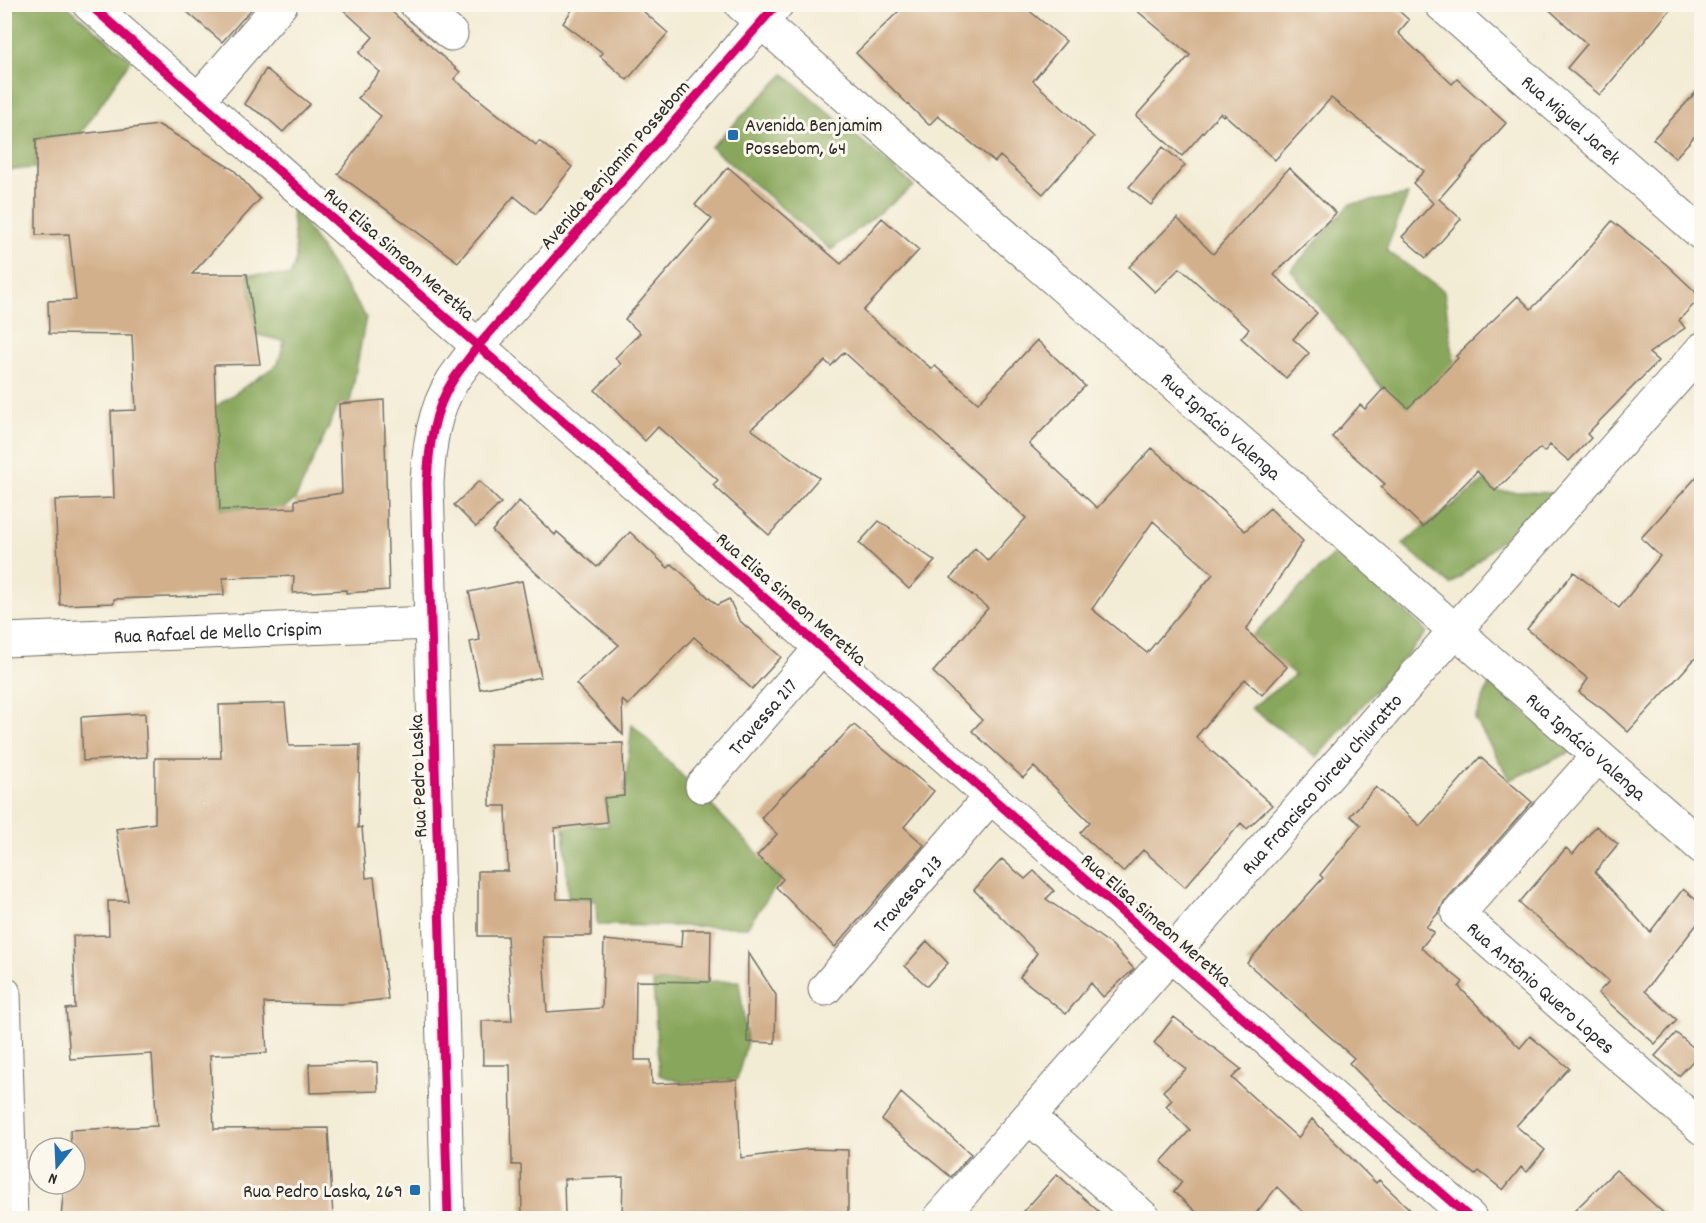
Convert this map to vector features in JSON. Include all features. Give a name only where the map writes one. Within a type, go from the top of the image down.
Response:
[{"type":"street","name":"Rua Elisa Simeon Meretka","points":[[89,4],[1470,1218]]},
{"type":"street","points":[[198,100],[281,4]]},
{"type":"street","points":[[416,4],[451,34]]},
{"type":"street","name":"Rua Miguel Jarek","points":[[1441,4],[1701,234]]},
{"type":"street","name":"Avenida Benjamim Possebom","points":[[478,346],[760,11]]},
{"type":"street","name":"Rua Ignácio Valenga","points":[[760,11],[1455,631],[1701,847]]},
{"type":"street","name":"Rua Pedro Laska","points":[[448,1218],[427,483],[429,446],[438,410],[452,381],[478,346]]},
{"type":"street","name":"Rua Francisco Dirceu Chiuratto","points":[[940,1218],[1701,349]]},
{"type":"street","name":"Rua Rafael de Mello Crispim","points":[[4,640],[431,623]]},
{"type":"street","name":"Travessa 217","points":[[702,786],[821,648]]},
{"type":"street","name":"Rua Antônio Quero Lopes","points":[[1598,756],[1458,915],[1701,1128]]},
{"type":"street","name":"Travessa 213","points":[[825,989],[990,797]]},
{"type":"street","points":[[4,993],[11,1218]]},
{"type":"street","points":[[1029,1117],[1144,1218]]},
{"type":"green space","points":[[19,5],[66,5],[131,60],[80,135],[36,139],[36,168],[4,170],[4,101],[8,83],[5,64],[5,19]]},
{"type":"green space","points":[[784,74],[914,186],[831,250],[711,147]]},
{"type":"green space","points":[[1408,195],[1386,250],[1444,291],[1458,392],[1419,436],[1291,270],[1350,204]]},
{"type":"green space","points":[[291,203],[366,317],[350,403],[339,404],[295,500],[283,509],[220,510],[215,407],[278,364],[284,341],[256,335],[247,274],[290,276],[296,259]]},
{"type":"green space","points":[[1485,480],[1495,491],[1554,493],[1451,585],[1402,544]]},
{"type":"green space","points":[[1339,549],[1427,632],[1317,757],[1251,708],[1295,675],[1252,636]]},
{"type":"green space","points":[[1489,684],[1575,750],[1510,780],[1475,719]]},
{"type":"green space","points":[[632,724],[782,878],[747,927],[597,925],[596,901],[568,899],[564,823],[608,826],[604,798],[624,795]]},
{"type":"green space","points":[[739,981],[747,1042],[737,1080],[681,1082],[659,1075],[653,982]]},
{"type":"building","points":[[178,4],[256,4],[222,42]]},
{"type":"building","points":[[337,4],[383,4],[460,72],[454,79],[536,145],[539,141],[572,167],[536,214],[514,196],[458,262],[338,174],[381,116],[358,98],[380,72],[359,53],[373,37]]},
{"type":"building","points":[[576,4],[635,4],[668,33],[627,80],[600,56],[603,53],[563,23]]},
{"type":"building","points":[[906,4],[1021,4],[1066,41],[1033,81],[1094,137],[1043,194],[1000,156],[995,162],[938,116],[929,125],[856,53]]},
{"type":"building","points":[[1129,4],[1391,4],[1409,20],[1398,33],[1452,84],[1457,79],[1506,123],[1439,199],[1461,219],[1426,258],[1402,237],[1433,203],[1413,183],[1424,171],[1331,98],[1275,160],[1224,114],[1223,116],[1220,113],[1182,156],[1136,116],[1190,55]]},
{"type":"building","points":[[1543,4],[1675,4],[1600,95],[1567,68],[1587,44]]},
{"type":"building","points":[[266,69],[310,104],[283,132],[265,116],[244,104]]},
{"type":"building","points":[[1701,87],[1701,129],[1675,158],[1653,139]]},
{"type":"building","points":[[159,125],[234,170],[260,199],[192,274],[247,274],[260,364],[214,365],[220,510],[295,508],[295,500],[342,493],[339,404],[384,400],[389,590],[293,593],[294,576],[223,578],[224,595],[114,599],[114,603],[60,605],[55,500],[114,498],[111,411],[136,410],[132,335],[49,334],[48,301],[76,300],[69,234],[36,235],[36,139]]},
{"type":"building","points":[[1163,147],[1185,165],[1151,205],[1129,187]]},
{"type":"building","points":[[728,167],[841,264],[882,218],[919,250],[863,311],[932,369],[935,366],[978,403],[1037,340],[1085,386],[1029,444],[1097,508],[1152,448],[1245,531],[1270,508],[1303,541],[1246,630],[1287,667],[1262,695],[1245,679],[1196,737],[1272,805],[1247,829],[1241,823],[1185,887],[1143,850],[1123,872],[1080,833],[1090,822],[1034,767],[1023,778],[972,731],[982,720],[933,672],[988,608],[951,578],[975,548],[988,561],[1026,518],[844,352],[831,366],[825,361],[751,429],[819,478],[769,535],[713,485],[718,480],[658,427],[645,441],[595,390],[621,364],[615,358],[640,333],[625,319],[712,219],[695,205]],"holes":[[[1153,521],[1213,574],[1147,653],[1092,609]]]},
{"type":"building","points":[[1289,168],[1336,213],[1274,275],[1317,313],[1293,339],[1309,353],[1286,378],[1241,338],[1249,329],[1180,268],[1155,292],[1129,267],[1177,218],[1213,254]]},
{"type":"building","points":[[1612,221],[1667,265],[1701,297],[1679,320],[1685,328],[1649,353],[1658,361],[1587,434],[1591,438],[1569,461],[1550,445],[1544,452],[1540,448],[1495,491],[1477,471],[1423,527],[1381,487],[1385,484],[1332,437],[1360,405],[1365,409],[1385,387],[1408,408],[1458,358],[1456,356],[1518,296],[1531,309],[1567,274]]},
{"type":"building","points":[[1701,472],[1701,652],[1628,732],[1579,692],[1588,679],[1527,629],[1574,572],[1619,608],[1660,556],[1641,538]]},
{"type":"building","points":[[479,481],[501,503],[476,527],[454,505]]},
{"type":"building","points":[[519,501],[555,535],[557,532],[597,567],[630,532],[668,568],[672,564],[717,605],[729,599],[739,620],[781,657],[752,689],[694,637],[628,705],[622,700],[623,735],[576,684],[619,645],[492,531]]},
{"type":"building","points":[[879,521],[935,561],[909,589],[859,543]]},
{"type":"building","points":[[522,581],[541,677],[480,689],[470,642],[480,640],[469,592]]},
{"type":"building","points":[[285,703],[289,746],[360,745],[358,828],[362,827],[366,878],[374,877],[388,999],[341,1004],[264,1003],[267,1053],[210,1055],[214,1129],[328,1128],[333,1218],[61,1218],[63,1196],[87,1196],[87,1136],[70,1136],[70,1130],[157,1126],[152,1054],[70,1059],[66,1009],[75,1008],[73,936],[109,935],[108,901],[128,901],[116,829],[155,823],[155,758],[221,758],[219,705]]},
{"type":"building","points":[[145,713],[147,757],[83,761],[81,717]]},
{"type":"building","points":[[854,725],[934,791],[904,827],[924,845],[835,947],[776,887],[783,879],[757,856],[777,834],[761,818],[783,793]]},
{"type":"building","points":[[623,743],[624,796],[604,798],[607,822],[555,828],[557,899],[591,900],[591,936],[542,936],[547,1012],[602,1008],[604,940],[681,947],[682,930],[711,930],[710,982],[636,981],[635,1060],[651,1060],[652,1084],[737,1080],[741,1158],[808,1149],[848,1150],[848,1218],[750,1218],[750,1214],[622,1218],[623,1177],[564,1179],[565,1218],[522,1218],[521,1165],[512,1165],[510,1065],[483,1065],[482,1021],[512,1021],[507,936],[478,936],[478,871],[508,871],[506,806],[490,806],[490,744]]},
{"type":"building","points":[[1480,757],[1532,802],[1444,902],[1440,911],[1426,927],[1434,932],[1421,948],[1463,982],[1459,987],[1520,1048],[1530,1036],[1569,1068],[1516,1126],[1545,1150],[1527,1172],[1521,1167],[1503,1190],[1479,1171],[1475,1175],[1390,1104],[1349,1063],[1354,1058],[1247,963],[1323,878],[1320,875],[1361,825],[1350,816],[1376,787],[1420,826]]},
{"type":"building","points":[[1596,826],[1618,844],[1595,872],[1650,932],[1683,889],[1701,904],[1701,919],[1645,991],[1677,1020],[1655,1044],[1598,993],[1609,981],[1519,903],[1566,848],[1573,854]]},
{"type":"building","points":[[1002,859],[1025,879],[1034,871],[1054,891],[1046,899],[1112,945],[1134,969],[1103,997],[1091,983],[1066,1014],[1020,977],[1037,953],[974,890]]},
{"type":"building","points":[[927,941],[948,963],[927,986],[905,966]]},
{"type":"building","points":[[748,952],[776,995],[775,1043],[747,1042]]},
{"type":"building","points":[[1174,1017],[1241,1069],[1232,1078],[1298,1138],[1312,1119],[1376,1183],[1379,1180],[1419,1218],[1309,1218],[1277,1187],[1252,1218],[1203,1218],[1174,1192],[1182,1182],[1161,1162],[1190,1130],[1166,1106],[1172,1100],[1163,1091],[1186,1069],[1154,1043]]},
{"type":"building","points":[[1676,1033],[1700,1053],[1679,1076],[1655,1056]]},
{"type":"building","points":[[377,1062],[378,1091],[310,1093],[309,1064]]},
{"type":"building","points":[[901,1093],[971,1154],[951,1177],[882,1120]]},
{"type":"building","points":[[1616,1170],[1669,1218],[1567,1218]]},
{"type":"building","points":[[1057,1174],[1106,1218],[1018,1218]]},
{"type":"cycle path","points":[[89,4],[1470,1218]]},
{"type":"cycle path","points":[[448,1218],[427,483],[429,456],[437,417],[446,392],[478,346],[777,4]]},
{"type":"place","name":"Avenida Benjamim Possebom, 64","points":[[733,135]]},
{"type":"place","name":"Rua Pedro Laska, 269","points":[[415,1190]]}]
